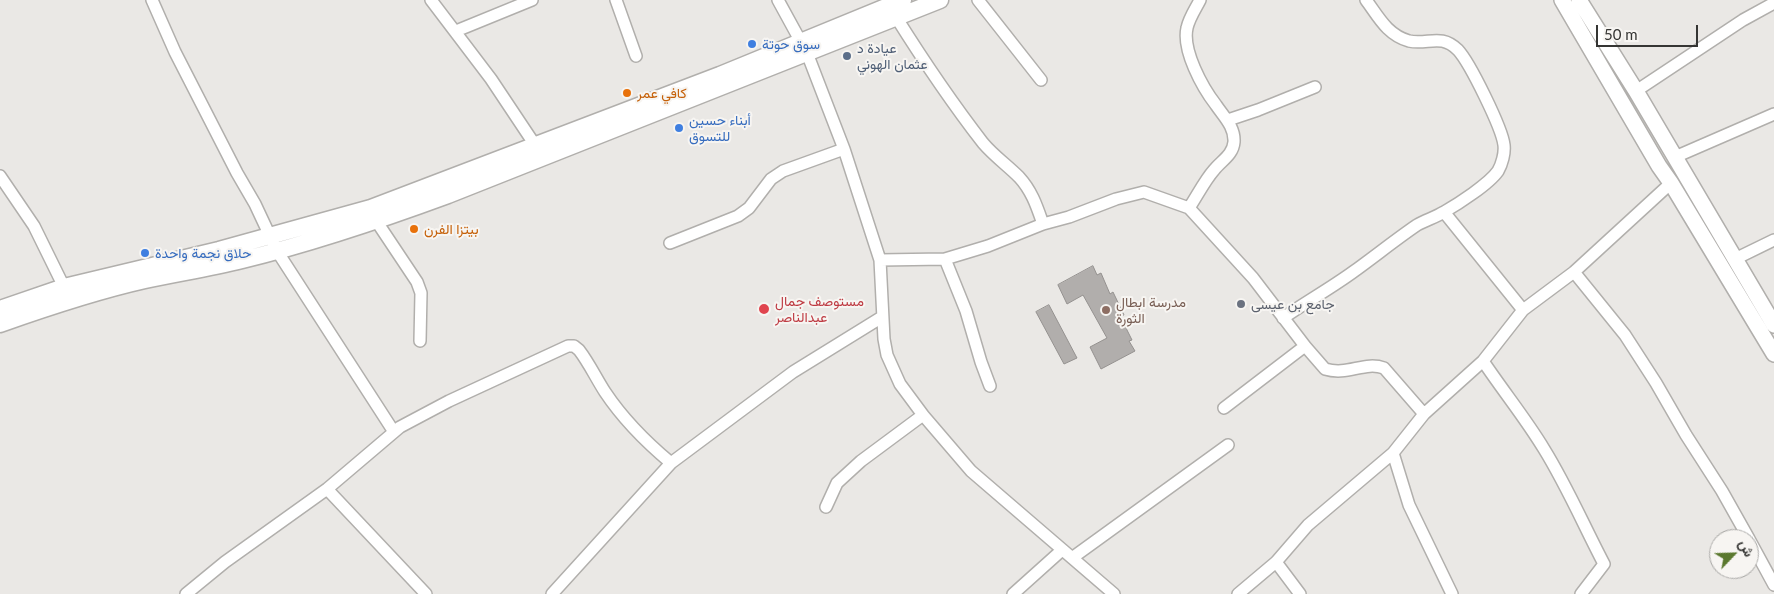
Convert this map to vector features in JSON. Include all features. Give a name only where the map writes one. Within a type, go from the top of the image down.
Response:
[{"type":"main road","points":[[0,309],[64,287],[377,222],[448,195],[804,47],[904,0]]},
{"type":"main road","points":[[0,324],[81,297],[242,260],[274,244],[720,75],[896,17],[940,0]]},
{"type":"street","points":[[152,0],[175,52],[274,244],[394,432]]},
{"type":"street","points":[[431,0],[491,79],[535,145]]},
{"type":"street","points":[[456,31],[532,0]]},
{"type":"street","points":[[616,0],[636,56]]},
{"type":"street","points":[[778,0],[804,47],[844,149],[880,260],[882,317],[886,347],[893,370],[900,384],[923,415],[971,471],[1114,594]]},
{"type":"street","points":[[978,0],[1041,80]]},
{"type":"street","points":[[1189,208],[1214,170],[1231,151],[1234,143],[1228,120],[1206,92],[1196,74],[1186,37],[1187,26],[1200,0]]},
{"type":"street","points":[[1283,318],[1351,274],[1419,224],[1444,212],[1488,181],[1498,170],[1503,157],[1504,146],[1500,132],[1473,72],[1460,51],[1449,42],[1435,40],[1409,41],[1396,35],[1383,26],[1366,0]]},
{"type":"street","points":[[1562,0],[1659,166],[1774,354]]},
{"type":"street","points":[[1579,0],[1636,91],[1774,325]]},
{"type":"street","points":[[1636,91],[1743,20],[1772,7]]},
{"type":"street","points":[[896,17],[924,62],[974,131],[997,159],[1019,177],[1028,188],[1036,203],[1043,224]]},
{"type":"street","points":[[1228,120],[1315,87]]},
{"type":"street","points":[[1675,157],[1774,114]]},
{"type":"street","points":[[670,243],[738,216],[749,208],[771,179],[783,171],[844,149]]},
{"type":"street","points":[[0,176],[34,226],[64,287]]},
{"type":"street","points":[[1238,594],[1276,562],[1308,525],[1393,453],[1424,414],[1483,362],[1523,310],[1574,272],[1671,183]]},
{"type":"street","points":[[880,260],[945,259],[988,246],[1043,224],[1069,217],[1116,199],[1144,192],[1189,208],[1253,278],[1325,369],[1334,372],[1376,366],[1384,368],[1424,414]]},
{"type":"street","points":[[1444,212],[1523,310]]},
{"type":"street","points":[[377,222],[417,282],[421,293],[420,341]]},
{"type":"street","points":[[1735,260],[1774,240]]},
{"type":"street","points":[[945,259],[966,311],[990,386]]},
{"type":"street","points":[[1574,272],[1625,336],[1656,383],[1686,435],[1722,490],[1743,529]]},
{"type":"street","points":[[552,594],[671,463],[793,372],[882,317]]},
{"type":"street","points":[[187,594],[225,562],[326,489],[394,432],[449,401],[568,346],[574,346],[582,354],[607,394],[626,418],[652,447],[671,463]]},
{"type":"street","points":[[1224,408],[1305,346]]},
{"type":"street","points":[[1483,362],[1544,448],[1567,487],[1580,519],[1604,564],[1581,594]]},
{"type":"street","points":[[826,507],[837,483],[861,461],[923,415]]},
{"type":"street","points":[[1072,558],[1228,445]]},
{"type":"street","points":[[1393,453],[1409,505],[1452,594]]},
{"type":"street","points":[[326,489],[426,594]]},
{"type":"street","points":[[1013,594],[1062,550]]},
{"type":"street","points":[[1759,557],[1774,585]]},
{"type":"street","points":[[1276,562],[1300,594]]},
{"type":"building","points":[[1093,266],[1097,275],[1101,273],[1110,294],[1113,292],[1124,315],[1120,316],[1132,340],[1129,341],[1135,351],[1101,369],[1090,347],[1107,338],[1083,295],[1067,304],[1058,285]]},
{"type":"building","points":[[1049,305],[1077,358],[1064,364],[1036,312]]},
{"type":"place","name":"سوق حوتة","points":[[752,44]]},
{"type":"place","name":"عيادة د عثمان الهوني","points":[[847,56]]},
{"type":"place","name":"كافي عمر","points":[[627,93]]},
{"type":"place","name":"أبناء حسين للتسوق","points":[[679,128]]},
{"type":"place","name":"بيتزا الفرن","points":[[414,229]]},
{"type":"place","name":"حلاق نجمة واحدة","points":[[145,253]]},
{"type":"place","name":"جامع بن عيسى","points":[[1241,304]]},
{"type":"place","name":"مستوصف جمال عبدالناصر","points":[[764,309]]},
{"type":"place","name":"مدرسة ابطال الثورة","points":[[1106,310]]}]
